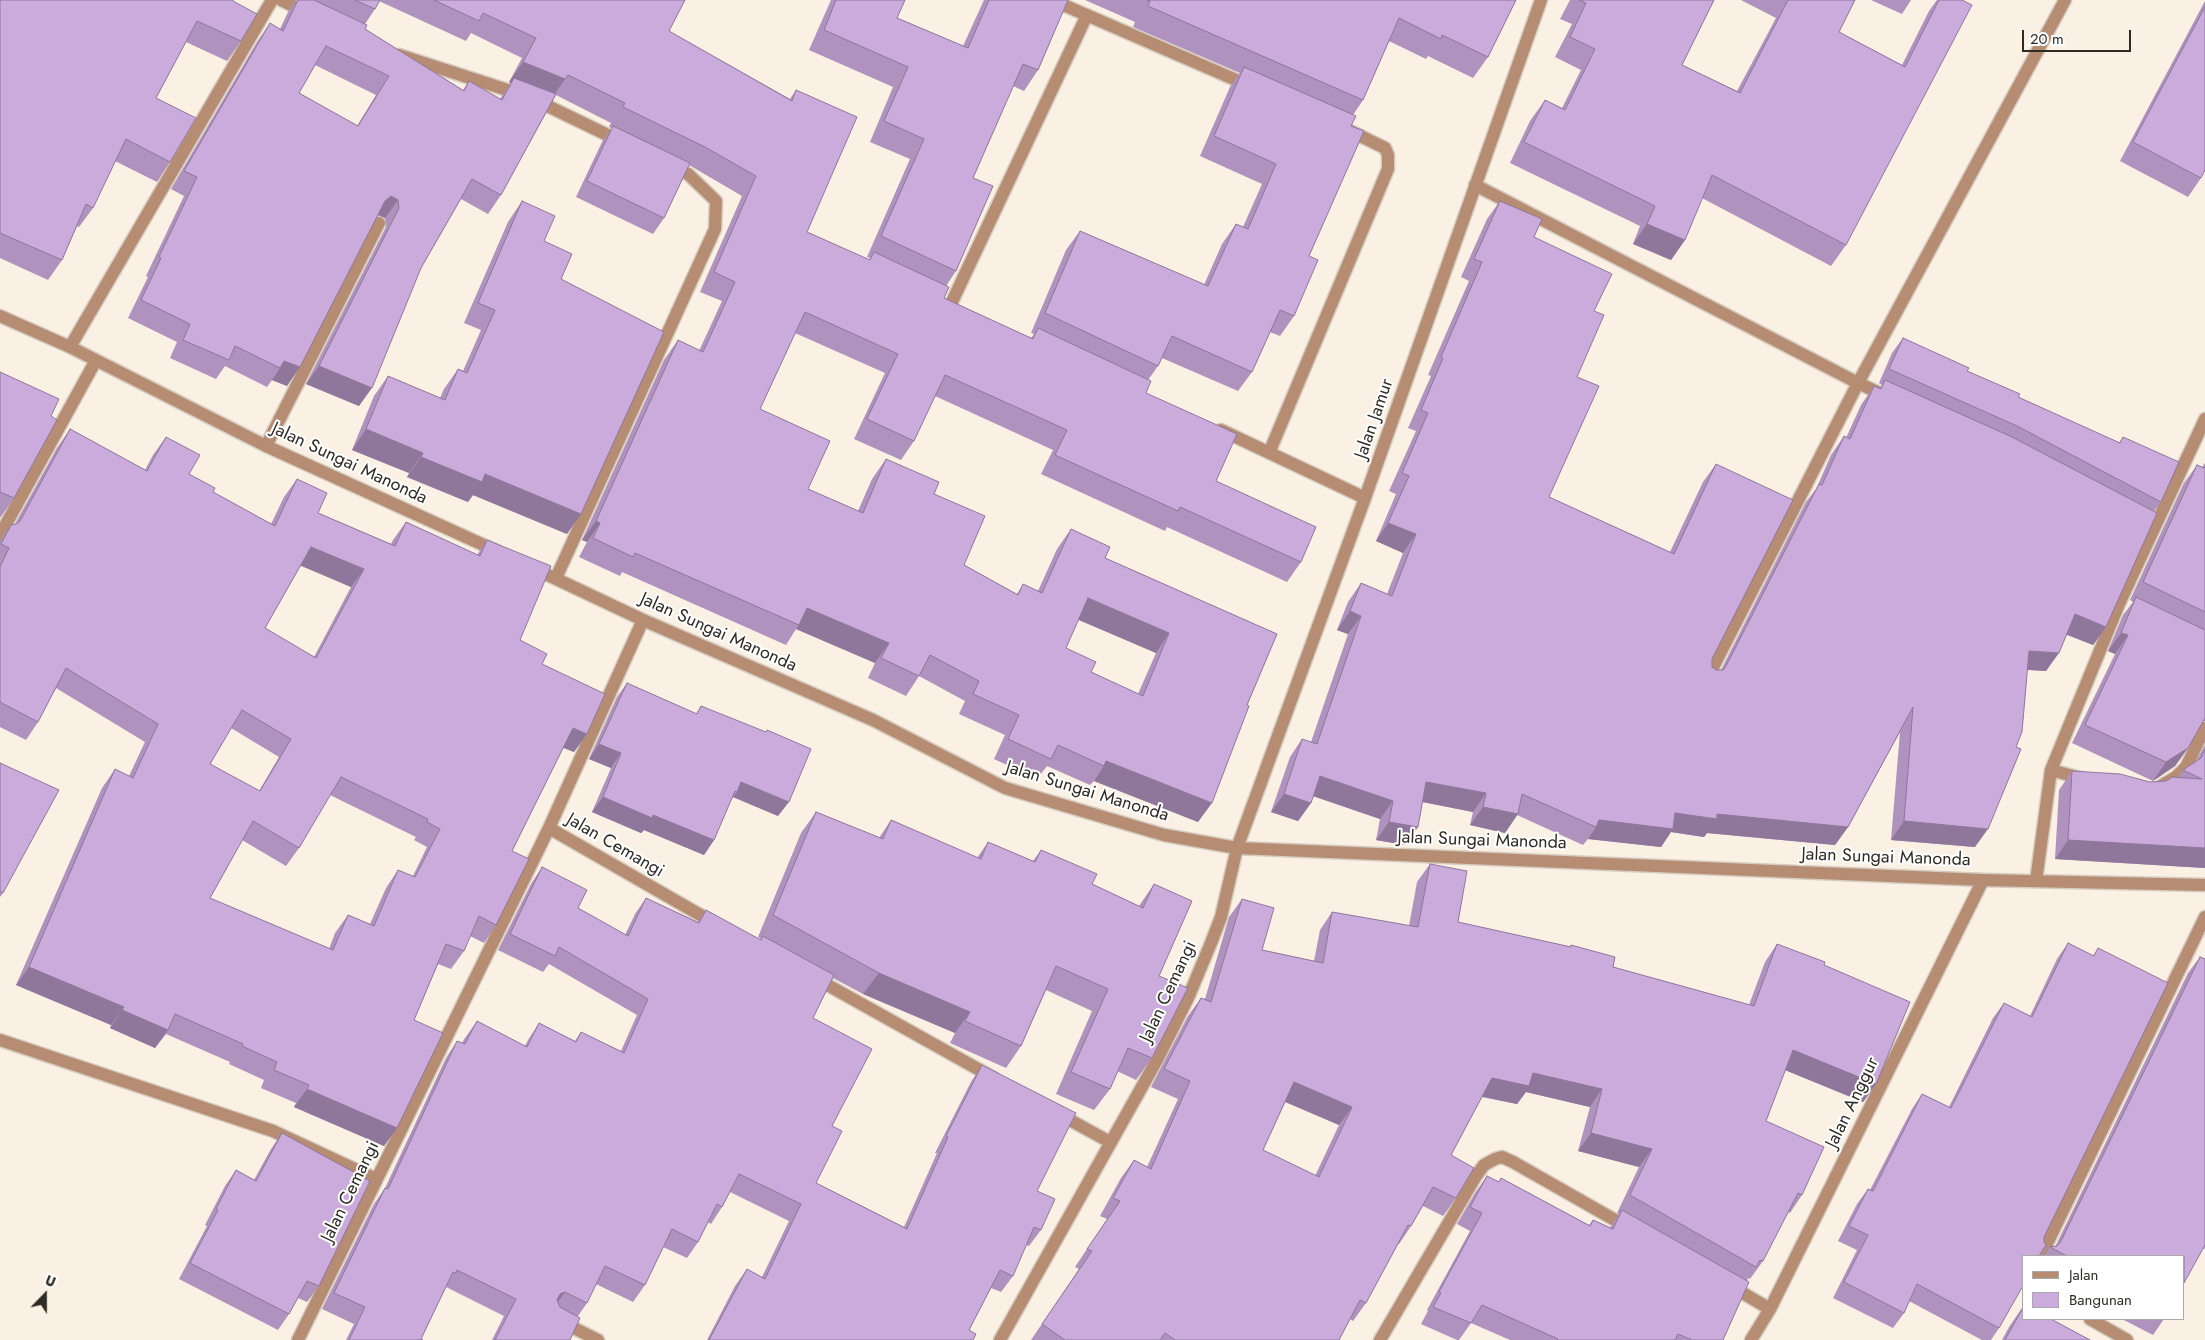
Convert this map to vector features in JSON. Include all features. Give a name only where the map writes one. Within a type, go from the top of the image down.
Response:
[{"type":"street","points":[[70,348],[272,0]]},
{"type":"street","points":[[281,0],[316,16]]},
{"type":"street","points":[[1052,0],[1261,91]]},
{"type":"street","name":"Jalan Jamur","points":[[1237,848],[1366,498],[1541,0]]},
{"type":"street","points":[[1706,681],[1858,383],[2065,0]]},
{"type":"street","points":[[951,304],[1087,15]]},
{"type":"street","points":[[385,49],[529,97],[635,148]]},
{"type":"street","points":[[1269,453],[1388,169],[1388,155],[1385,148],[1332,122]]},
{"type":"street","points":[[556,578],[715,229],[716,201],[688,174],[661,161]]},
{"type":"street","points":[[1475,185],[1858,383],[1894,399]]},
{"type":"street","points":[[266,446],[379,224]]},
{"type":"street","name":"Jalan Sungai Manonda","points":[[0,316],[70,348],[266,446],[556,578],[643,620],[873,720],[1005,788],[1164,835],[1237,848],[1983,880],[2205,885]]},
{"type":"street","points":[[0,535],[95,362]]},
{"type":"street","points":[[2036,881],[2051,770],[2123,606],[2154,527],[2205,419]]},
{"type":"street","points":[[1207,424],[1366,498]]},
{"type":"street","points":[[2129,513],[2154,527]]},
{"type":"street","points":[[548,828],[643,620]]},
{"type":"street","points":[[2152,791],[2181,772],[2205,728]]},
{"type":"street","points":[[2051,770],[2099,782]]},
{"type":"street","name":"Jalan Cemangi","points":[[298,1340],[548,828],[726,929]]},
{"type":"street","name":"Jalan Cemangi","points":[[1000,1340],[1157,1060],[1188,998],[1222,918],[1237,848]]},
{"type":"street","name":"Jalan Anggur","points":[[1751,1340],[1770,1309],[1983,880]]},
{"type":"street","points":[[2041,1255],[2205,917]]},
{"type":"street","points":[[804,972],[1005,1084]]},
{"type":"street","points":[[0,1040],[273,1131],[376,1180]]},
{"type":"street","points":[[1049,1108],[1110,1142]]},
{"type":"street","points":[[1380,1340],[1476,1176],[1484,1165],[1495,1158],[1502,1158],[1513,1162],[1642,1235]]},
{"type":"street","points":[[1719,1279],[1770,1309]]},
{"type":"street","points":[[553,1316],[598,1340]]},
{"type":"street","points":[[2092,1320],[2128,1340]]},
{"type":"building","points":[[0,0],[233,0],[257,14],[241,41],[197,21],[156,98],[196,118],[170,162],[126,139],[93,208],[86,204],[62,260],[0,233]]},
{"type":"building","points":[[298,0],[314,0],[367,25],[365,29],[464,91],[469,81],[502,100],[514,78],[556,94],[501,195],[472,179],[421,268],[372,388],[319,366],[399,208],[398,200],[391,196],[385,201],[300,367],[284,361],[280,368],[235,346],[229,360],[183,340],[190,324],[141,300],[197,177],[184,171],[270,23],[283,31]],"holes":[[[326,46],[389,76],[358,126],[299,93]]]},
{"type":"building","points":[[355,0],[380,0],[375,9]]},
{"type":"building","points":[[434,0],[685,0],[669,31],[792,101],[796,90],[857,117],[807,232],[870,260],[874,252],[949,287],[944,298],[1033,339],[1038,328],[1151,381],[1146,393],[1237,434],[1216,481],[1316,527],[1301,562],[1180,507],[1178,511],[1055,455],[1067,430],[945,375],[914,441],[867,419],[898,354],[805,312],[760,409],[830,441],[808,489],[863,513],[886,459],[939,482],[934,494],[985,516],[964,565],[1018,595],[1023,584],[1042,593],[1071,529],[1110,547],[1105,558],[1277,634],[1247,705],[1249,706],[1212,803],[1106,761],[1104,766],[1058,745],[1051,759],[1008,739],[1019,715],[973,694],[979,681],[930,655],[919,676],[881,658],[889,643],[807,608],[799,625],[635,553],[633,557],[593,538],[600,523],[596,521],[678,340],[703,352],[735,282],[714,272],[756,176],[705,147],[623,107],[625,103],[568,75],[565,79],[523,62],[536,38],[483,13],[479,21]],"holes":[[[1088,598],[1169,633],[1143,696],[1091,672],[1096,662],[1066,648]]]},
{"type":"building","points":[[836,0],[905,0],[897,18],[968,48],[989,0],[1068,0],[1038,70],[1023,64],[973,178],[993,186],[956,271],[881,236],[924,139],[884,121],[908,67],[824,30]]},
{"type":"building","points":[[1147,0],[1516,0],[1488,57],[1442,35],[1441,39],[1399,18],[1363,100],[1148,6],[1150,1]]},
{"type":"building","points":[[1579,0],[1714,0],[1682,65],[1740,93],[1788,0],[1855,0],[1839,32],[1905,67],[1939,0],[1962,0],[1972,5],[1846,245],[1712,175],[1685,240],[1647,224],[1655,206],[1524,142],[1545,100],[1565,110],[1595,49],[1570,37],[1586,3]]},
{"type":"building","points":[[2205,7],[2205,170],[2201,178],[2133,142]]},
{"type":"building","points":[[1244,67],[1356,116],[1351,126],[1364,131],[1309,256],[1318,260],[1294,316],[1280,310],[1252,372],[1172,336],[1158,366],[1045,313],[1080,231],[1208,286],[1236,224],[1248,229],[1276,164],[1214,136]]},
{"type":"building","points":[[613,126],[690,163],[664,218],[587,181]]},
{"type":"building","points":[[522,201],[555,216],[544,241],[572,254],[561,279],[664,332],[581,514],[485,474],[482,482],[421,457],[423,453],[366,429],[388,376],[445,400],[458,369],[467,373],[495,310],[478,303]]},
{"type":"building","points":[[1500,201],[1542,219],[1534,237],[1612,274],[1594,311],[1604,315],[1577,377],[1599,386],[1549,497],[1674,554],[1716,464],[1793,500],[1712,659],[1712,667],[1716,670],[1723,670],[1726,666],[1819,484],[1822,485],[1844,436],[1850,439],[1874,386],[1881,389],[1885,380],[2012,437],[2157,513],[2106,627],[2075,614],[2059,653],[2029,651],[2022,732],[2016,747],[2021,749],[1988,829],[1904,821],[1913,707],[1848,827],[1717,814],[1717,819],[1675,813],[1673,829],[1599,820],[1596,827],[1522,794],[1518,814],[1483,807],[1486,793],[1426,782],[1418,827],[1389,822],[1393,801],[1320,776],[1311,803],[1284,794],[1302,739],[1317,744],[1361,616],[1350,611],[1361,583],[1392,596],[1416,534],[1388,523],[1409,476],[1402,473],[1428,413],[1421,410],[1443,358],[1441,357],[1482,262],[1474,259]]},
{"type":"building","points":[[1903,338],[1969,368],[1967,371],[2020,394],[2018,397],[2120,443],[2123,437],[2179,462],[2161,502],[2017,426],[1889,369]]},
{"type":"building","points":[[0,372],[59,399],[51,416],[57,420],[14,498],[0,492]]},
{"type":"building","points":[[70,429],[147,471],[166,437],[200,455],[189,474],[215,488],[213,492],[275,526],[297,479],[327,493],[318,513],[395,546],[406,522],[480,556],[487,540],[551,566],[520,640],[547,654],[542,664],[605,694],[587,734],[573,728],[512,851],[529,859],[496,925],[479,916],[464,951],[446,944],[414,1020],[443,1033],[397,1128],[307,1089],[309,1085],[274,1070],[277,1062],[242,1046],[243,1044],[175,1014],[168,1030],[122,1010],[124,1007],[29,967],[115,769],[133,778],[158,724],[66,668],[38,722],[0,702],[0,567],[9,548],[1,544],[11,525],[20,521]],"holes":[[[311,547],[364,569],[316,658],[265,628]],[[242,710],[291,739],[260,791],[210,764]],[[341,777],[428,819],[427,822],[440,829],[415,877],[398,870],[374,926],[348,915],[333,950],[210,898],[253,821],[299,848]]]},
{"type":"building","points":[[2197,465],[2205,467],[2205,612],[2143,582]]},
{"type":"building","points":[[2136,597],[2205,630],[2205,718],[2188,748],[2166,762],[2085,725],[2128,635],[2121,633]]},
{"type":"building","points":[[627,683],[697,714],[701,706],[766,732],[767,730],[811,749],[789,802],[741,782],[737,792],[735,791],[714,840],[653,815],[652,818],[603,797],[621,753],[599,744]]},
{"type":"building","points":[[2205,750],[2205,848],[2068,840],[2072,771],[2120,774],[2150,782],[2166,781],[2172,777],[2202,779],[2183,770],[2201,758]]},
{"type":"building","points":[[0,763],[59,790],[3,893],[0,891]]},
{"type":"building","points":[[816,812],[883,839],[891,820],[981,859],[988,842],[1035,862],[1041,850],[1097,874],[1092,884],[1143,908],[1154,884],[1192,901],[1159,976],[1188,988],[1152,1058],[1128,1048],[1110,1089],[1071,1072],[1108,989],[1056,966],[1021,1046],[965,1021],[970,1012],[879,973],[773,915]]},
{"type":"building","points":[[1430,864],[1467,871],[1458,922],[1571,947],[1571,945],[1615,957],[1613,967],[1754,1006],[1777,944],[1825,962],[1824,965],[1910,1002],[1876,1084],[1793,1050],[1766,1121],[1824,1147],[1802,1195],[1798,1193],[1763,1261],[1760,1260],[1756,1267],[1630,1195],[1652,1149],[1591,1133],[1602,1089],[1533,1073],[1529,1086],[1492,1078],[1451,1155],[1474,1168],[1456,1198],[1433,1187],[1411,1226],[1408,1225],[1366,1303],[1360,1300],[1339,1340],[1175,1340],[1165,1333],[1160,1340],[1065,1340],[1042,1324],[1092,1251],[1087,1249],[1120,1201],[1113,1198],[1134,1160],[1151,1169],[1190,1081],[1164,1069],[1201,998],[1211,1002],[1242,899],[1274,908],[1262,950],[1323,963],[1332,912],[1418,927]],"holes":[[[1294,1082],[1352,1107],[1319,1177],[1263,1150]]]},
{"type":"building","points":[[542,867],[587,890],[578,908],[628,936],[646,898],[699,923],[706,910],[761,940],[763,936],[834,975],[813,1018],[872,1049],[832,1126],[842,1131],[816,1183],[907,1229],[948,1137],[946,1136],[982,1065],[1076,1113],[1037,1191],[1055,1199],[1041,1230],[1034,1227],[1013,1276],[1000,1270],[969,1330],[976,1334],[973,1340],[709,1340],[747,1269],[765,1279],[801,1204],[739,1174],[722,1207],[717,1204],[698,1242],[672,1229],[645,1285],[605,1266],[587,1303],[565,1292],[560,1294],[557,1300],[560,1307],[580,1318],[570,1340],[495,1340],[516,1299],[457,1270],[456,1273],[453,1272],[421,1339],[423,1340],[349,1340],[365,1307],[334,1293],[385,1188],[388,1189],[457,1041],[465,1044],[477,1021],[527,1047],[539,1023],[576,1042],[581,1032],[624,1053],[648,999],[559,947],[555,956],[510,934]]},
{"type":"building","points":[[2068,943],[2094,956],[2098,948],[2168,983],[2044,1237],[2047,1247],[2045,1246],[2040,1255],[2022,1255],[2022,1288],[1999,1328],[1917,1284],[1904,1313],[1844,1282],[1868,1235],[1849,1226],[1868,1189],[1873,1191],[1922,1094],[1951,1108],[2004,1003],[2032,1017]]},
{"type":"building","points":[[2200,957],[2205,959],[2205,1245],[2185,1281],[2185,1255],[2065,1255],[2050,1247],[2057,1246]]},
{"type":"building","points":[[282,1133],[370,1181],[319,1286],[307,1281],[289,1314],[190,1263],[218,1210],[216,1209],[236,1170],[256,1181]]},
{"type":"building","points":[[1487,1176],[1499,1182],[1501,1178],[1590,1226],[1593,1220],[1613,1229],[1622,1210],[1749,1282],[1723,1340],[1692,1340],[1678,1334],[1675,1340],[1557,1340],[1482,1305],[1471,1323],[1433,1307],[1441,1293],[1439,1292],[1482,1213],[1470,1207]]},
{"type":"building","points":[[2022,1310],[2022,1320],[2053,1320],[2090,1340],[2005,1340]]}]
